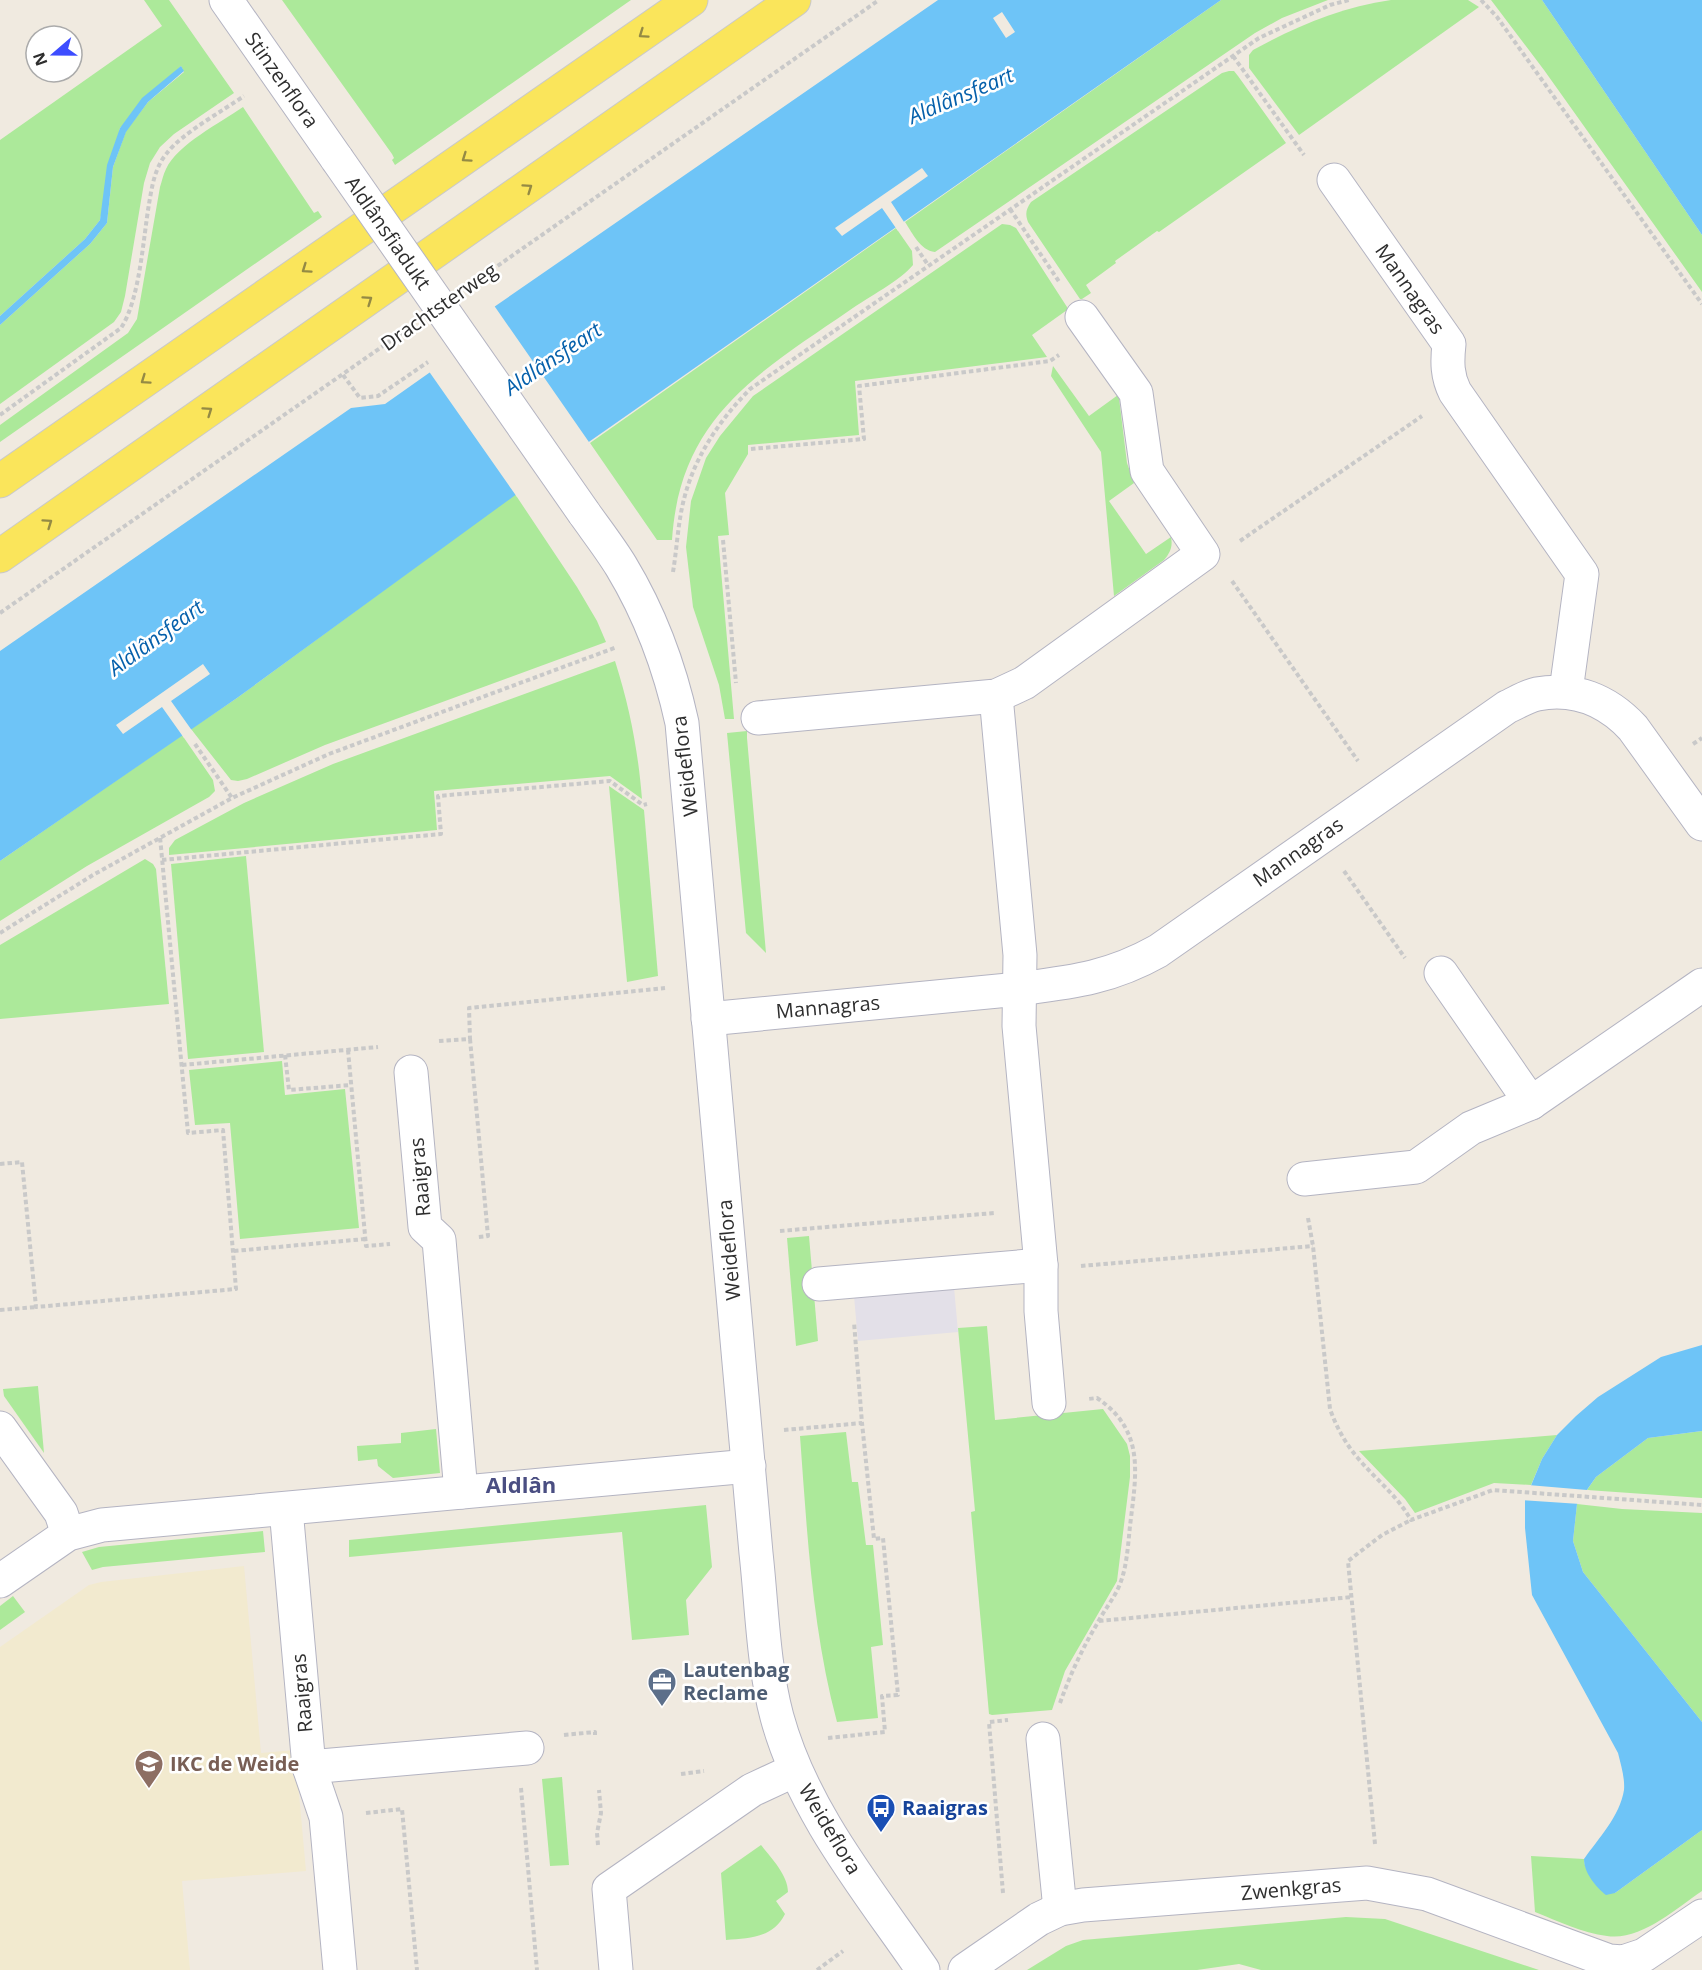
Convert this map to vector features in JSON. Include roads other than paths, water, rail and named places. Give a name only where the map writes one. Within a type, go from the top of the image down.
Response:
[{"type":"main road","points":[[0,481],[691,0]]},
{"type":"main road","points":[[0,556],[795,0]]},
{"type":"street","name":"Stinzenflora","points":[[226,0],[338,159]]},
{"type":"street","name":"Aldlânsfiadukt","points":[[338,159],[584,513]]},
{"type":"street","name":"Mannagras","points":[[1334,180],[1449,344],[1448,378],[1455,393],[1582,574],[1566,691]]},
{"type":"street","points":[[759,718],[996,696],[1024,683],[1209,556],[1148,471],[1136,393],[1088,324]]},
{"type":"street","name":"Weideflora","points":[[584,513],[622,567],[661,649],[677,700],[685,745],[749,1466],[770,1683],[777,1718],[795,1770],[808,1798],[923,1970]]},
{"type":"street","name":"Mannagras","points":[[708,1019],[1019,989],[1071,982],[1108,974],[1135,964],[1158,951],[1507,707],[1535,694],[1566,691],[1601,702],[1620,714],[1633,728],[1702,824]]},
{"type":"street","points":[[996,696],[1020,955],[1019,1026],[1041,1264],[1041,1311],[1049,1403]]},
{"type":"street","points":[[1441,973],[1531,1103]]},
{"type":"street","points":[[1304,1179],[1416,1167],[1471,1128],[1531,1103],[1702,984]]},
{"type":"street","name":"Raaigras","points":[[411,1072],[425,1227],[439,1240],[461,1492]]},
{"type":"street","points":[[835,1282],[1041,1264]]},
{"type":"street","points":[[0,1428],[61,1513],[68,1534]]},
{"type":"street","points":[[0,1581],[68,1534],[102,1525],[749,1466]]},
{"type":"street","name":"Raaigras","points":[[286,1509],[309,1767],[326,1817],[340,1970]]},
{"type":"street","points":[[1043,1739],[1060,1909]]},
{"type":"street","points":[[309,1767],[522,1748]]},
{"type":"street","points":[[616,1970],[609,1889],[752,1790],[795,1770]]},
{"type":"street","name":"Zwenkgras","points":[[965,1970],[1039,1919],[1060,1909],[1083,1905],[1367,1883],[1427,1894],[1623,1966],[1644,1955],[1702,1916]]},
{"type":"water","name":"Aldlânsfeart","points":[[938,0],[1221,0],[573,453],[237,698],[0,861],[0,651],[351,408],[385,404],[497,325],[494,307]],"holes":[[[1002,12],[1015,32],[1006,38],[993,18]]]},
{"type":"water","points":[[1542,0],[1702,0],[1702,235]]},
{"type":"water","points":[[181,66],[184,71],[148,102],[126,132],[113,167],[107,223],[90,244],[0,325],[0,316],[85,239],[100,220],[107,165],[120,128],[142,98]]},
{"type":"water","points":[[1702,1345],[1702,1431],[1648,1438],[1596,1477],[1577,1504],[1573,1541],[1583,1572],[1702,1722],[1702,1830],[1615,1893],[1606,1895],[1591,1879],[1584,1859],[1608,1827],[1622,1800],[1624,1781],[1622,1771],[1618,1753],[1532,1595],[1525,1528],[1525,1500],[1542,1459],[1557,1435],[1576,1416],[1598,1397],[1661,1357]]},
{"type":"place","name":"Lautenbag Reclame","points":[[662,1708]]},
{"type":"place","name":"IKC de Weide","points":[[149,1790]]},
{"type":"place","name":"Raaigras","points":[[881,1834]]},
{"type":"district","name":"Aldlân","points":[[521,1485]]}]
